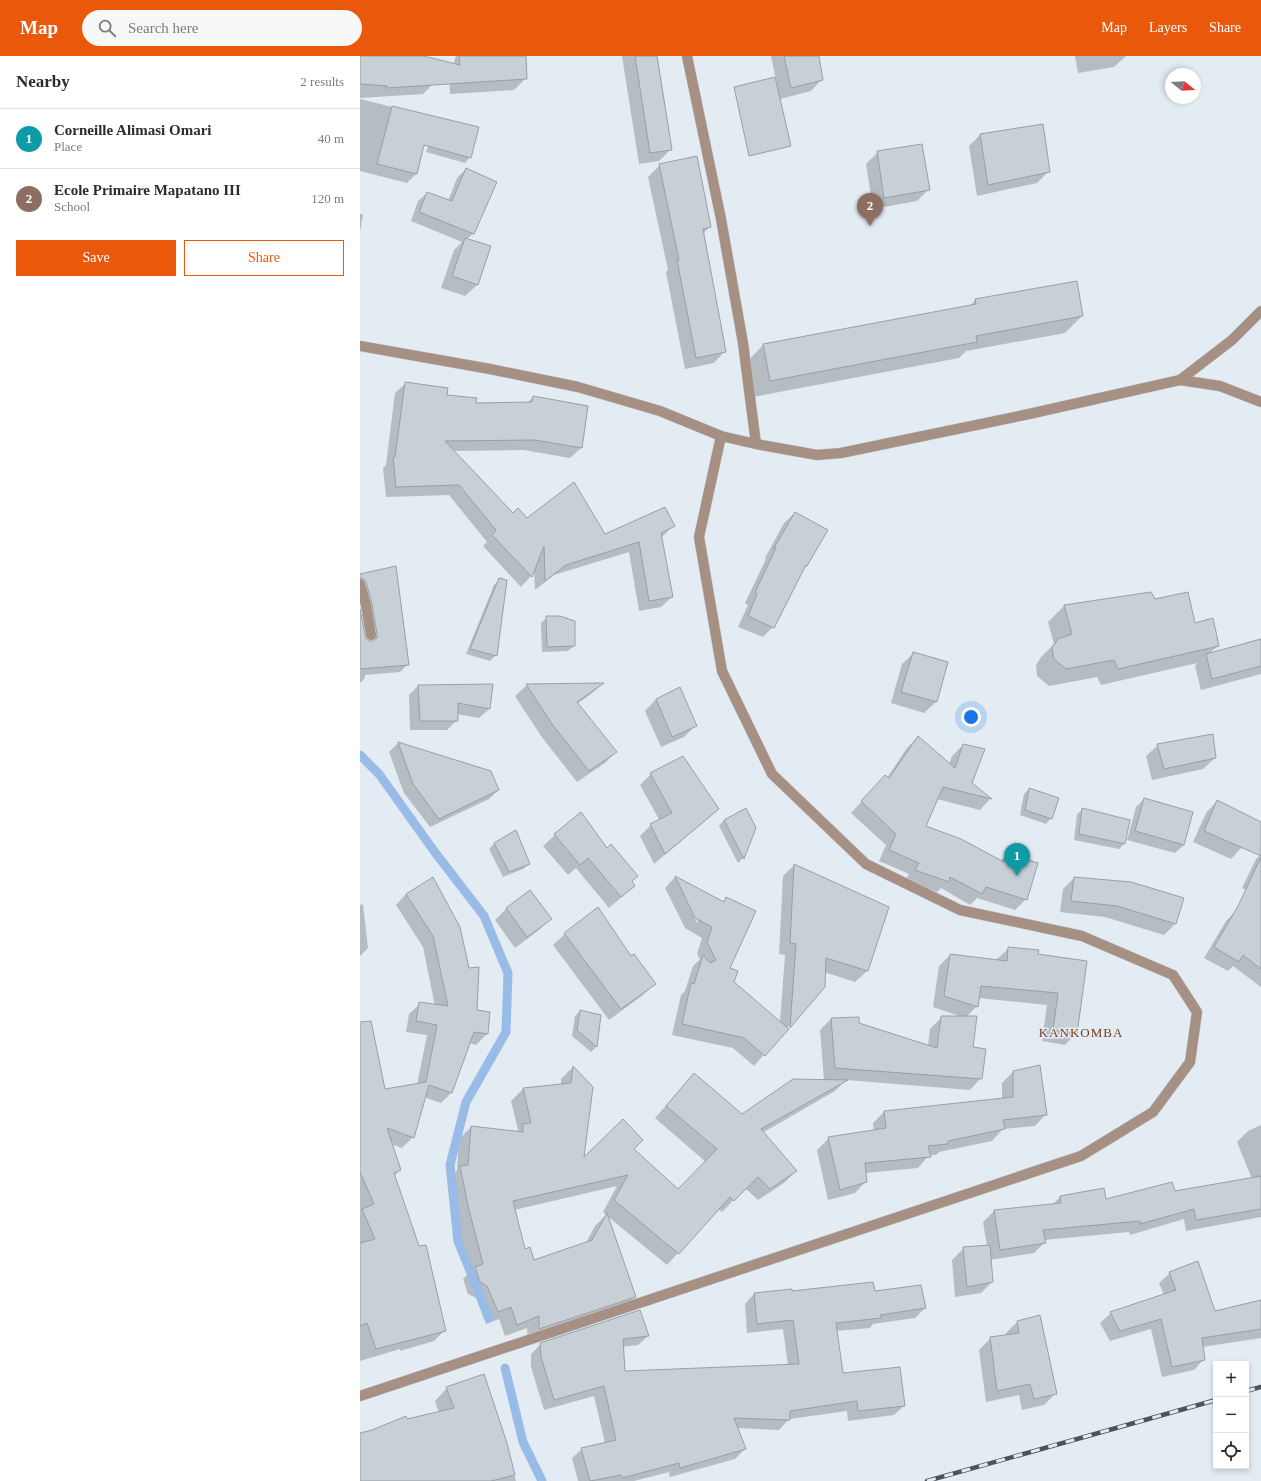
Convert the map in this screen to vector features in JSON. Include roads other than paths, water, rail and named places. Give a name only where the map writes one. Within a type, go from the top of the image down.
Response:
[{"type":"street","points":[[687,56],[721,219],[743,343],[756,444]]},
{"type":"street","points":[[1180,380],[1232,340],[1261,311]]},
{"type":"street","points":[[360,346],[490,369],[578,387],[660,411],[721,436],[817,455],[841,453],[1029,414],[1180,380],[1220,386],[1261,402]]},
{"type":"street","points":[[360,1396],[1080,1156],[1153,1112],[1190,1062],[1197,1012],[1173,975],[1082,936],[960,910],[866,864],[772,774],[722,670],[699,537],[721,436]]},
{"type":"street","points":[[360,584],[366,605],[371,635]]},
{"type":"waterway","points":[[360,755],[379,774],[434,851],[484,916],[508,973],[506,1032],[466,1102],[450,1165],[458,1241],[489,1318]]},
{"type":"waterway","points":[[505,1368],[523,1442],[542,1481]]},
{"type":"railway","points":[[1249,1390],[1261,1387]]},
{"type":"railway","points":[[927,1481],[1213,1401]]},
{"type":"place","name":"Ecole Primaire Mapatano III","points":[[870,226]]},
{"type":"place","name":"Corneille Alimasi Omari","points":[[1017,876]]},
{"type":"district","name":"KANKOMBA","points":[[1081,1032]]}]
